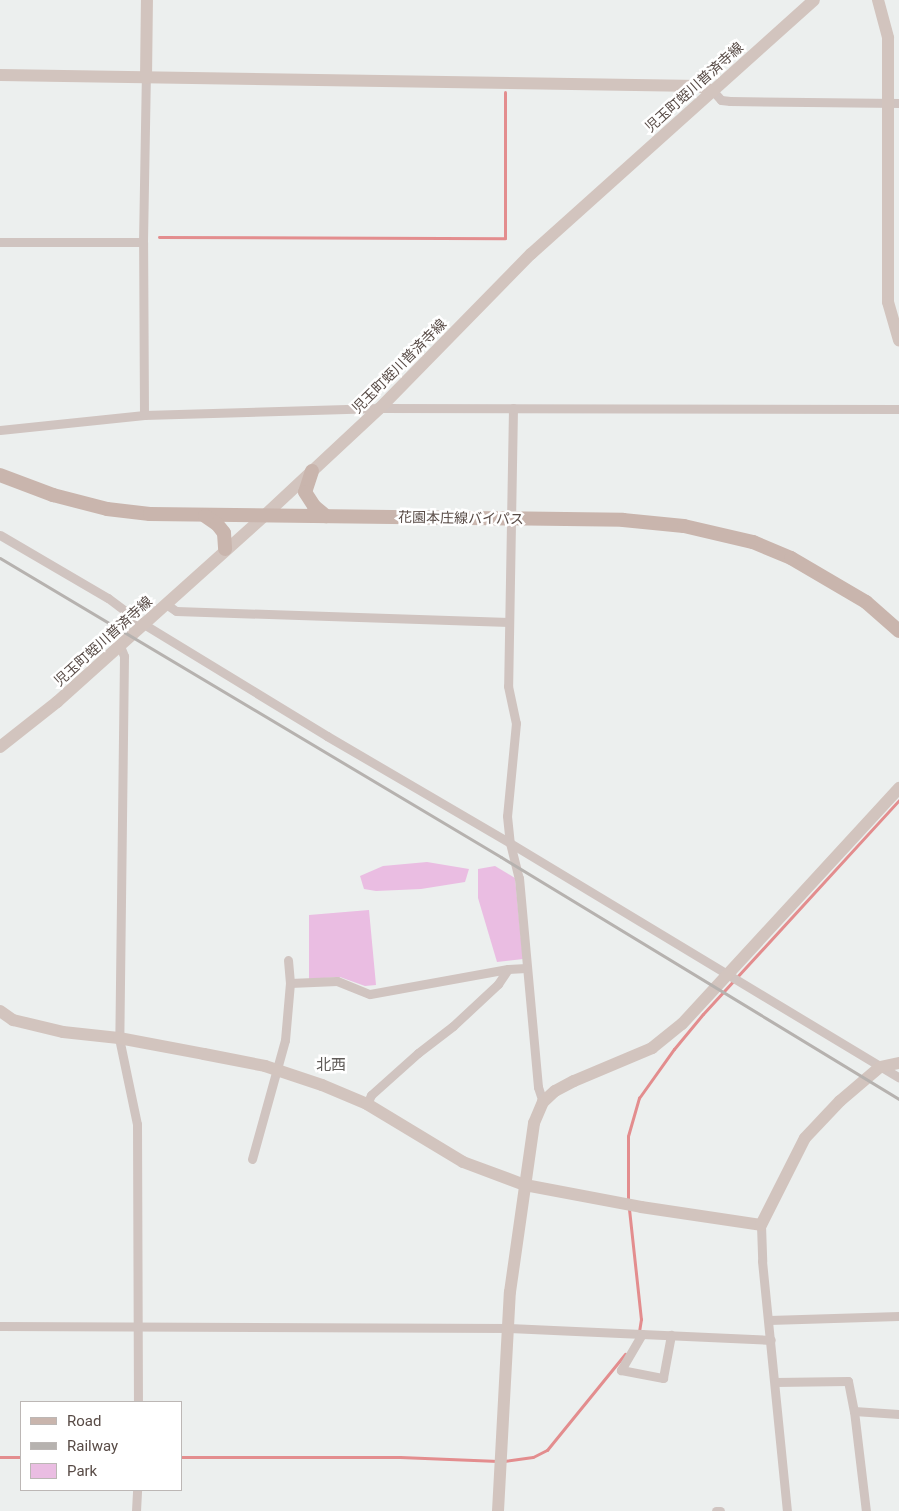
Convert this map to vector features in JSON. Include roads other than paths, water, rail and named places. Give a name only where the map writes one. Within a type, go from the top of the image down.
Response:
[{"type":"main road","points":[[312,471],[305,492],[314,506],[326,516]]},
{"type":"main road","name":"花園本庄線バイパス","points":[[0,475],[53,495],[107,508],[150,514],[624,520],[684,526],[754,542],[791,558],[866,602],[899,631]]},
{"type":"main road","points":[[205,516],[217,524],[224,534],[225,549]]},
{"type":"street","points":[[144,415],[143,242],[147,0]]},
{"type":"street","name":"児玉町蛭川普済寺線","points":[[0,747],[57,702],[225,549],[264,516],[380,408],[531,254],[814,0]]},
{"type":"street","points":[[878,0],[888,38],[893,103],[888,302],[893,326],[899,340]]},
{"type":"street","points":[[0,75],[689,86],[705,87],[713,91],[721,100],[730,101],[893,103]]},
{"type":"street","points":[[0,242],[143,242]]},
{"type":"street","points":[[0,430],[144,415],[380,408],[899,409]]},
{"type":"street","points":[[512,408],[508,686],[516,723],[507,816],[510,843],[519,878],[538,1087],[543,1102]]},
{"type":"street","points":[[0,535],[108,598],[122,610],[327,736],[510,843],[899,1078]]},
{"type":"street","points":[[166,604],[176,611],[509,622]]},
{"type":"street","points":[[120,646],[124,656],[119,1038],[138,1124],[138,1401]]},
{"type":"street","points":[[498,1511],[510,1292],[534,1123],[543,1102],[555,1091],[574,1081],[652,1048],[682,1024],[899,788]]},
{"type":"street","points":[[252,1159],[278,1071],[285,1040],[290,983],[288,960]]},
{"type":"street","points":[[290,983],[337,981],[370,994],[508,969],[526,968]]},
{"type":"street","points":[[367,1104],[371,1096],[418,1053],[453,1026],[498,984],[508,969]]},
{"type":"street","points":[[0,1011],[6,1020],[63,1032],[119,1038],[213,1055],[278,1071],[322,1085],[367,1104],[463,1162],[525,1184],[641,1207],[761,1225]]},
{"type":"street","points":[[787,1511],[762,1261],[761,1225],[805,1138],[840,1101],[880,1067],[899,1063]]},
{"type":"street","points":[[769,1320],[899,1316]]},
{"type":"street","points":[[0,1326],[509,1328],[771,1340]]},
{"type":"street","points":[[642,1334],[621,1370],[663,1378],[671,1335]]},
{"type":"street","points":[[775,1382],[848,1381],[854,1411],[866,1511]]},
{"type":"street","points":[[854,1411],[899,1414]]},
{"type":"street","points":[[136,1491],[136,1511]]},
{"type":"waterway","points":[[159,237],[505,238],[505,92]]},
{"type":"waterway","points":[[628,1200],[628,1136],[639,1098],[674,1049],[703,1014],[899,800]]},
{"type":"waterway","points":[[629,1209],[641,1319],[639,1332]]},
{"type":"waterway","points":[[504,1461],[533,1457],[547,1450],[625,1354]]},
{"type":"waterway","points":[[0,1457],[20,1457]]},
{"type":"waterway","points":[[182,1457],[400,1457],[498,1461]]},
{"type":"railway","points":[[0,558],[501,857],[899,1099]]},
{"type":"district","name":"北西","points":[[331,1066]]}]
